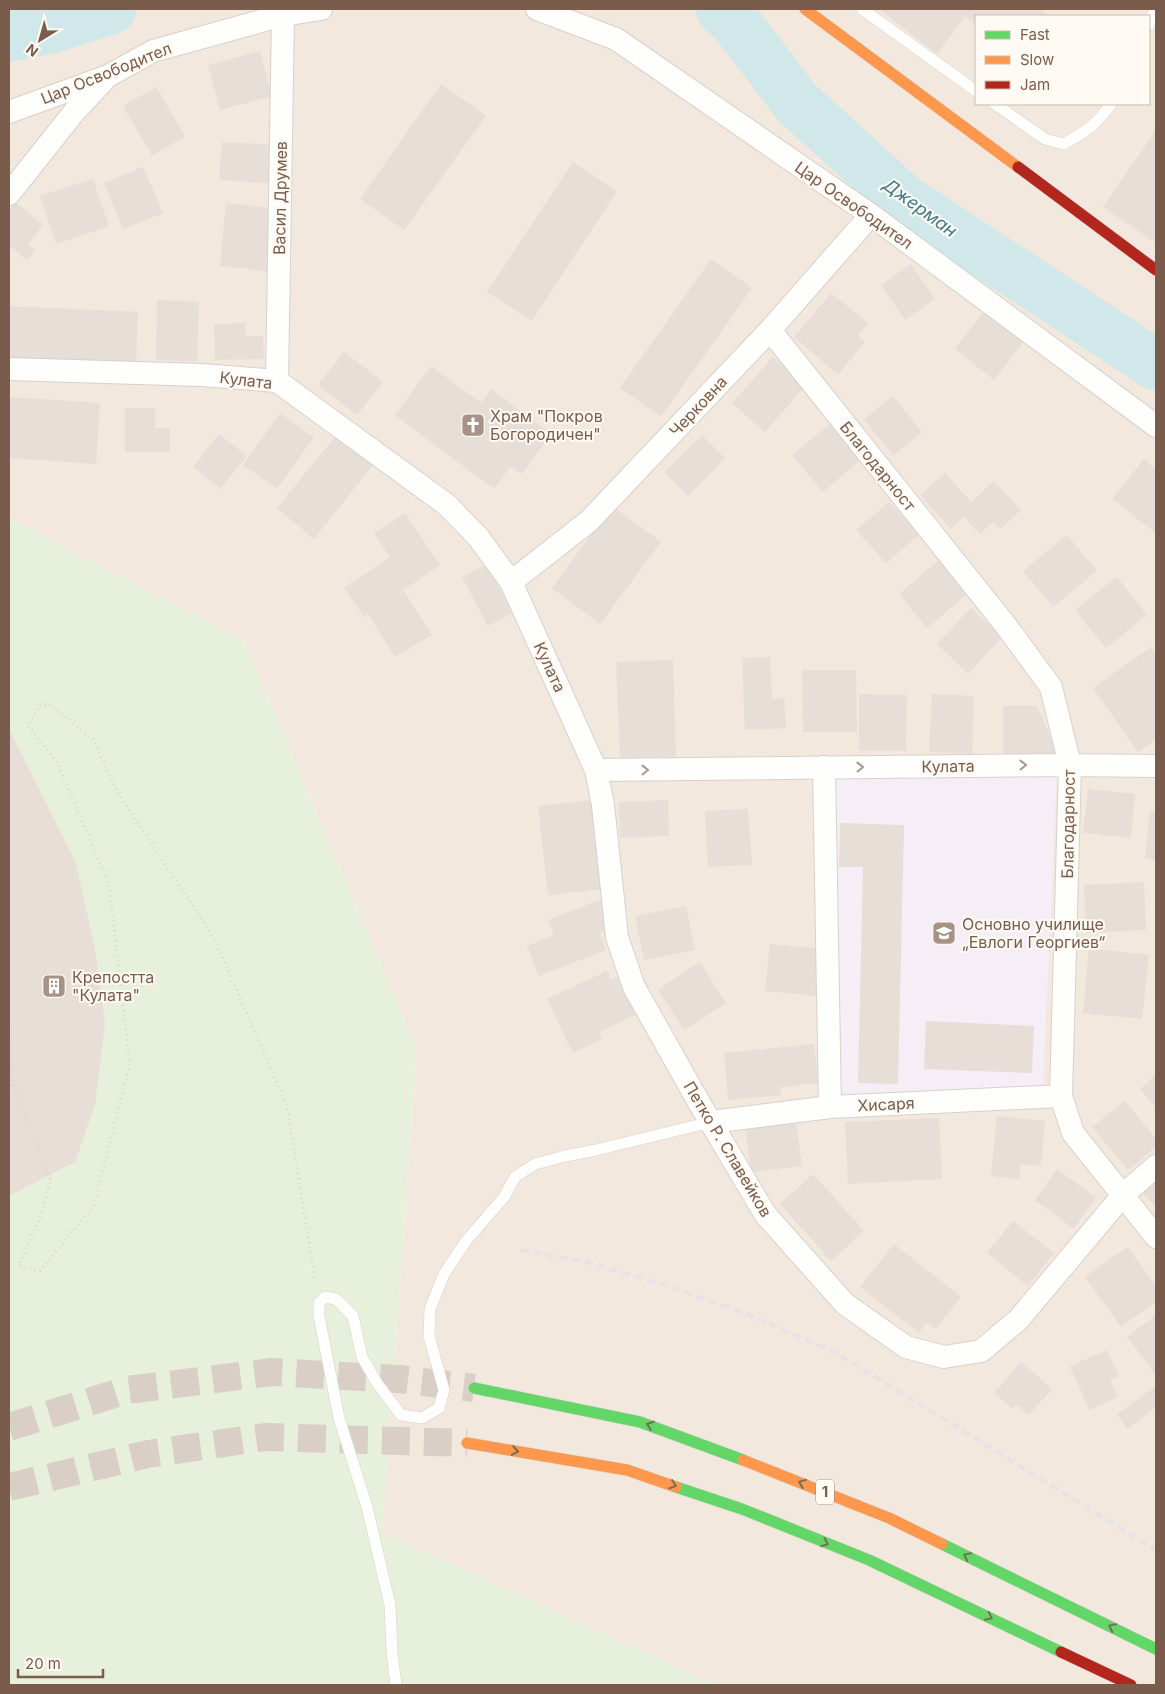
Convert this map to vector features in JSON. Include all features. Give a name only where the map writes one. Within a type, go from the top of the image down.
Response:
[{"type":"main road","points":[[805,9],[1156,270]]},
{"type":"main road","name":"1","points":[[474,1388],[640,1422],[761,1466],[889,1518],[1156,1649]]},
{"type":"main road","points":[[467,1443],[627,1470],[742,1509],[869,1560],[1131,1685]]},
{"type":"street","name":"Цар Освободител","points":[[9,112],[108,76],[153,51],[284,15],[321,9]]},
{"type":"street","name":"Цар Освободител","points":[[538,9],[616,39],[871,215],[1156,426]]},
{"type":"street","name":"Васил Друмев","points":[[277,382],[284,15]]},
{"type":"street","points":[[9,194],[75,112],[108,76]]},
{"type":"street","name":"Черковна","points":[[511,582],[589,520],[770,330],[871,215]]},
{"type":"street","name":"Благодарност","points":[[770,330],[1007,627],[1051,687],[1070,765],[1061,1096],[1073,1133],[1156,1237]]},
{"type":"street","name":"Кулата","points":[[9,369],[202,375],[277,382],[447,505],[478,537],[511,582],[596,770],[1070,765],[1156,766]]},
{"type":"street","points":[[824,768],[830,1107]]},
{"type":"street","name":"Петко Р. Славейков","points":[[596,770],[603,805],[617,937],[634,987],[765,1214],[845,1304],[906,1347],[944,1358],[981,1351],[1018,1320],[1123,1195],[1156,1166]]},
{"type":"street","name":"Хисаря","points":[[711,1122],[830,1107],[1061,1096]]},
{"type":"lane","points":[[862,9],[975,90]]},
{"type":"lane","points":[[1150,22],[1155,9]]},
{"type":"lane","points":[[996,105],[1044,139],[1063,144],[1081,135],[1100,120],[1109,105]]},
{"type":"lane","points":[[396,1685],[392,1653],[390,1605],[367,1508],[340,1418],[319,1316],[319,1303],[325,1297],[336,1300],[353,1316],[362,1357],[377,1383],[401,1415],[422,1418],[439,1408],[444,1390],[429,1336],[430,1309],[444,1274],[466,1241],[504,1197],[516,1177],[535,1164],[711,1122]]},
{"type":"path","points":[[9,1020],[12,1081],[51,1181],[40,1217],[19,1266],[40,1271],[94,1206],[130,1064],[109,884],[56,761],[28,726],[40,706],[49,704],[93,739],[118,794],[213,936],[287,1106],[319,1303]]},
{"type":"shaded area","points":[[9,9],[1156,9],[1156,1685],[716,1685],[382,1532],[417,1050],[244,641],[9,518]]},
{"type":"shaded area","name":"Основно училище „Евлоги Георгиев“","points":[[1057,773],[1043,1087],[841,1095],[834,779]]},
{"type":"green space","points":[[9,518],[244,641],[417,1050],[382,1532],[716,1685],[9,1685]]},
{"type":"building","points":[[879,9],[1040,9],[1049,15],[975,15],[975,23],[965,16],[937,54]]},
{"type":"building","points":[[260,51],[272,96],[220,110],[208,65]]},
{"type":"building","points":[[441,84],[486,116],[404,230],[360,199]]},
{"type":"building","points":[[156,87],[185,136],[152,156],[123,106]]},
{"type":"building","points":[[1156,130],[1156,243],[1103,207]]},
{"type":"building","points":[[222,142],[271,145],[269,183],[219,180]]},
{"type":"building","points":[[573,162],[617,191],[532,321],[487,292]]},
{"type":"building","points":[[143,167],[163,213],[123,229],[104,183]]},
{"type":"building","points":[[93,179],[109,226],[56,244],[40,196]]},
{"type":"building","points":[[15,202],[43,225],[28,244],[35,250],[27,260],[9,245],[9,210]]},
{"type":"building","points":[[226,203],[274,208],[267,271],[220,266]]},
{"type":"building","points":[[711,259],[752,288],[661,417],[620,388]]},
{"type":"building","points":[[911,264],[935,299],[905,320],[881,285]]},
{"type":"building","points":[[831,293],[868,323],[858,336],[865,342],[838,375],[794,337]]},
{"type":"building","points":[[157,300],[199,302],[197,361],[156,360]]},
{"type":"building","points":[[9,306],[138,312],[136,365],[9,359]]},
{"type":"building","points":[[986,309],[1025,340],[994,380],[955,349]]},
{"type":"building","points":[[245,323],[246,336],[263,336],[264,359],[215,360],[214,324]]},
{"type":"building","points":[[344,352],[383,382],[357,415],[318,385]]},
{"type":"building","points":[[773,357],[806,385],[765,432],[732,403]]},
{"type":"building","name":"Храм \"Покров Богородичен\"","points":[[431,366],[481,403],[491,389],[551,434],[522,474],[511,466],[494,489],[395,415]]},
{"type":"building","points":[[893,396],[922,432],[893,456],[864,419]]},
{"type":"building","points":[[9,397],[100,403],[96,464],[9,458]]},
{"type":"building","points":[[125,408],[155,408],[155,428],[170,428],[170,452],[125,452]]},
{"type":"building","points":[[280,413],[314,437],[277,489],[243,465]]},
{"type":"building","points":[[830,424],[860,460],[823,492],[792,455]]},
{"type":"building","points":[[219,434],[247,456],[220,489],[193,467]]},
{"type":"building","points":[[337,434],[374,464],[314,539],[277,508]]},
{"type":"building","points":[[702,435],[725,458],[688,496],[665,472]]},
{"type":"building","points":[[1144,459],[1156,469],[1156,533],[1112,499]]},
{"type":"building","points":[[945,473],[971,502],[994,481],[1021,510],[1000,529],[993,522],[980,534],[964,517],[951,529],[920,495]]},
{"type":"building","points":[[889,502],[919,535],[886,563],[856,530]]},
{"type":"building","points":[[612,506],[661,542],[600,624],[552,588]]},
{"type":"building","points":[[405,513],[440,565],[386,602],[404,591],[432,635],[395,657],[368,614],[364,617],[344,588],[390,557],[374,533]]},
{"type":"building","points":[[1067,535],[1097,571],[1053,607],[1023,571]]},
{"type":"building","points":[[939,560],[967,594],[927,628],[899,594]]},
{"type":"building","points":[[487,564],[512,613],[488,626],[462,577]]},
{"type":"building","points":[[1117,577],[1147,615],[1106,648],[1075,610]]},
{"type":"building","points":[[971,608],[1002,637],[968,674],[937,644]]},
{"type":"building","points":[[1151,647],[1156,654],[1156,739],[1138,752],[1093,688]]},
{"type":"building","points":[[770,657],[772,699],[784,698],[786,728],[745,730],[742,658]]},
{"type":"building","points":[[673,660],[676,757],[620,758],[616,662]]},
{"type":"building","points":[[802,670],[856,670],[857,732],[803,732]]},
{"type":"building","points":[[859,694],[907,695],[906,751],[859,751]]},
{"type":"building","points":[[932,694],[974,696],[972,754],[929,752]]},
{"type":"building","points":[[1003,706],[1037,706],[1058,755],[1003,754]]},
{"type":"building","name":"Крепостта \"Кулата\"","points":[[9,729],[76,863],[95,949],[105,1024],[95,1105],[75,1162],[9,1196]]},
{"type":"building","points":[[1088,789],[1135,794],[1131,838],[1083,833]]},
{"type":"building","points":[[593,800],[603,889],[548,895],[538,806]]},
{"type":"building","points":[[668,800],[669,836],[620,838],[619,802]]},
{"type":"building","points":[[748,809],[752,865],[708,867],[705,811]]},
{"type":"building","points":[[1150,810],[1156,811],[1156,860],[1145,859]]},
{"type":"building","points":[[840,823],[904,825],[898,1084],[858,1083],[863,867],[839,867]]},
{"type":"building","points":[[1144,882],[1146,930],[1086,933],[1084,885]]},
{"type":"building","points":[[602,899],[613,928],[600,933],[606,950],[539,976],[527,946],[554,935],[548,920]]},
{"type":"building","points":[[686,906],[695,950],[644,960],[635,916]]},
{"type":"building","points":[[770,944],[822,949],[817,996],[765,991]]},
{"type":"building","points":[[1089,948],[1149,955],[1142,1019],[1083,1013]]},
{"type":"building","points":[[700,962],[726,1003],[684,1030],[658,990]]},
{"type":"building","points":[[607,971],[611,980],[623,974],[641,1012],[599,1032],[602,1039],[573,1053],[547,999]]},
{"type":"building","points":[[926,1021],[1034,1026],[1032,1073],[924,1069]]},
{"type":"building","points":[[814,1044],[818,1083],[780,1087],[781,1095],[728,1100],[724,1053]]},
{"type":"building","points":[[1156,1075],[1156,1108],[1140,1089]]},
{"type":"building","points":[[1125,1101],[1156,1139],[1156,1147],[1128,1170],[1092,1127]]},
{"type":"building","points":[[997,1116],[1045,1121],[1041,1166],[1021,1164],[1019,1179],[991,1176]]},
{"type":"building","points":[[939,1118],[942,1179],[848,1184],[845,1122]]},
{"type":"building","points":[[796,1121],[802,1166],[751,1172],[745,1127]]},
{"type":"building","points":[[1057,1169],[1096,1197],[1074,1229],[1035,1200]]},
{"type":"building","points":[[813,1174],[864,1231],[831,1261],[780,1204]]},
{"type":"building","points":[[1156,1181],[1156,1208],[1143,1193]]},
{"type":"building","points":[[1013,1221],[1054,1253],[1028,1286],[987,1253]]},
{"type":"building","points":[[894,1244],[961,1297],[936,1328],[927,1322],[919,1333],[860,1287]]},
{"type":"building","points":[[1128,1247],[1156,1286],[1156,1302],[1121,1327],[1085,1277]]},
{"type":"building","points":[[1156,1315],[1156,1375],[1127,1337]]},
{"type":"building","points":[[1107,1350],[1119,1376],[1110,1380],[1118,1397],[1089,1410],[1070,1366]]},
{"type":"building","points":[[1021,1362],[1052,1389],[1029,1415],[1017,1405],[1013,1409],[994,1393]]},
{"type":"building","points":[[1156,1386],[1156,1407],[1127,1429],[1117,1414]]},
{"type":"waterway","name":"Джерман","points":[[9,36],[51,28],[111,9]]},
{"type":"waterway","name":"Джерман","points":[[721,9],[736,23],[797,103],[903,199],[1156,365]]},
{"type":"tunnel","points":[[9,1427],[127,1390],[272,1372],[398,1379],[474,1388]]},
{"type":"tunnel","points":[[9,1487],[148,1454],[265,1437],[467,1443]]},
{"type":"railway","points":[[521,1250],[590,1263],[671,1287],[747,1314],[838,1354],[1156,1550]]},
{"type":"traffic: fast","points":[[474,1388],[640,1422],[743,1460]]},
{"type":"traffic: fast","points":[[676,1487],[742,1509],[869,1560],[1061,1652]]},
{"type":"traffic: fast","points":[[942,1544],[1156,1649]]},
{"type":"traffic: slow","points":[[805,9],[1018,167]]},
{"type":"traffic: slow","points":[[467,1443],[627,1470],[676,1487]]},
{"type":"traffic: slow","points":[[743,1460],[889,1518],[942,1544]]},
{"type":"traffic: jam","points":[[1018,167],[1156,270]]},
{"type":"traffic: jam","points":[[1061,1652],[1131,1685]]},
{"type":"place","name":"Храм \"Покров Богородичен\"","points":[[473,425]]},
{"type":"place","name":"Основно училище „Евлоги Георгиев“","points":[[944,933]]},
{"type":"place","name":"Крепостта \"Кулата\"","points":[[54,986]]}]
